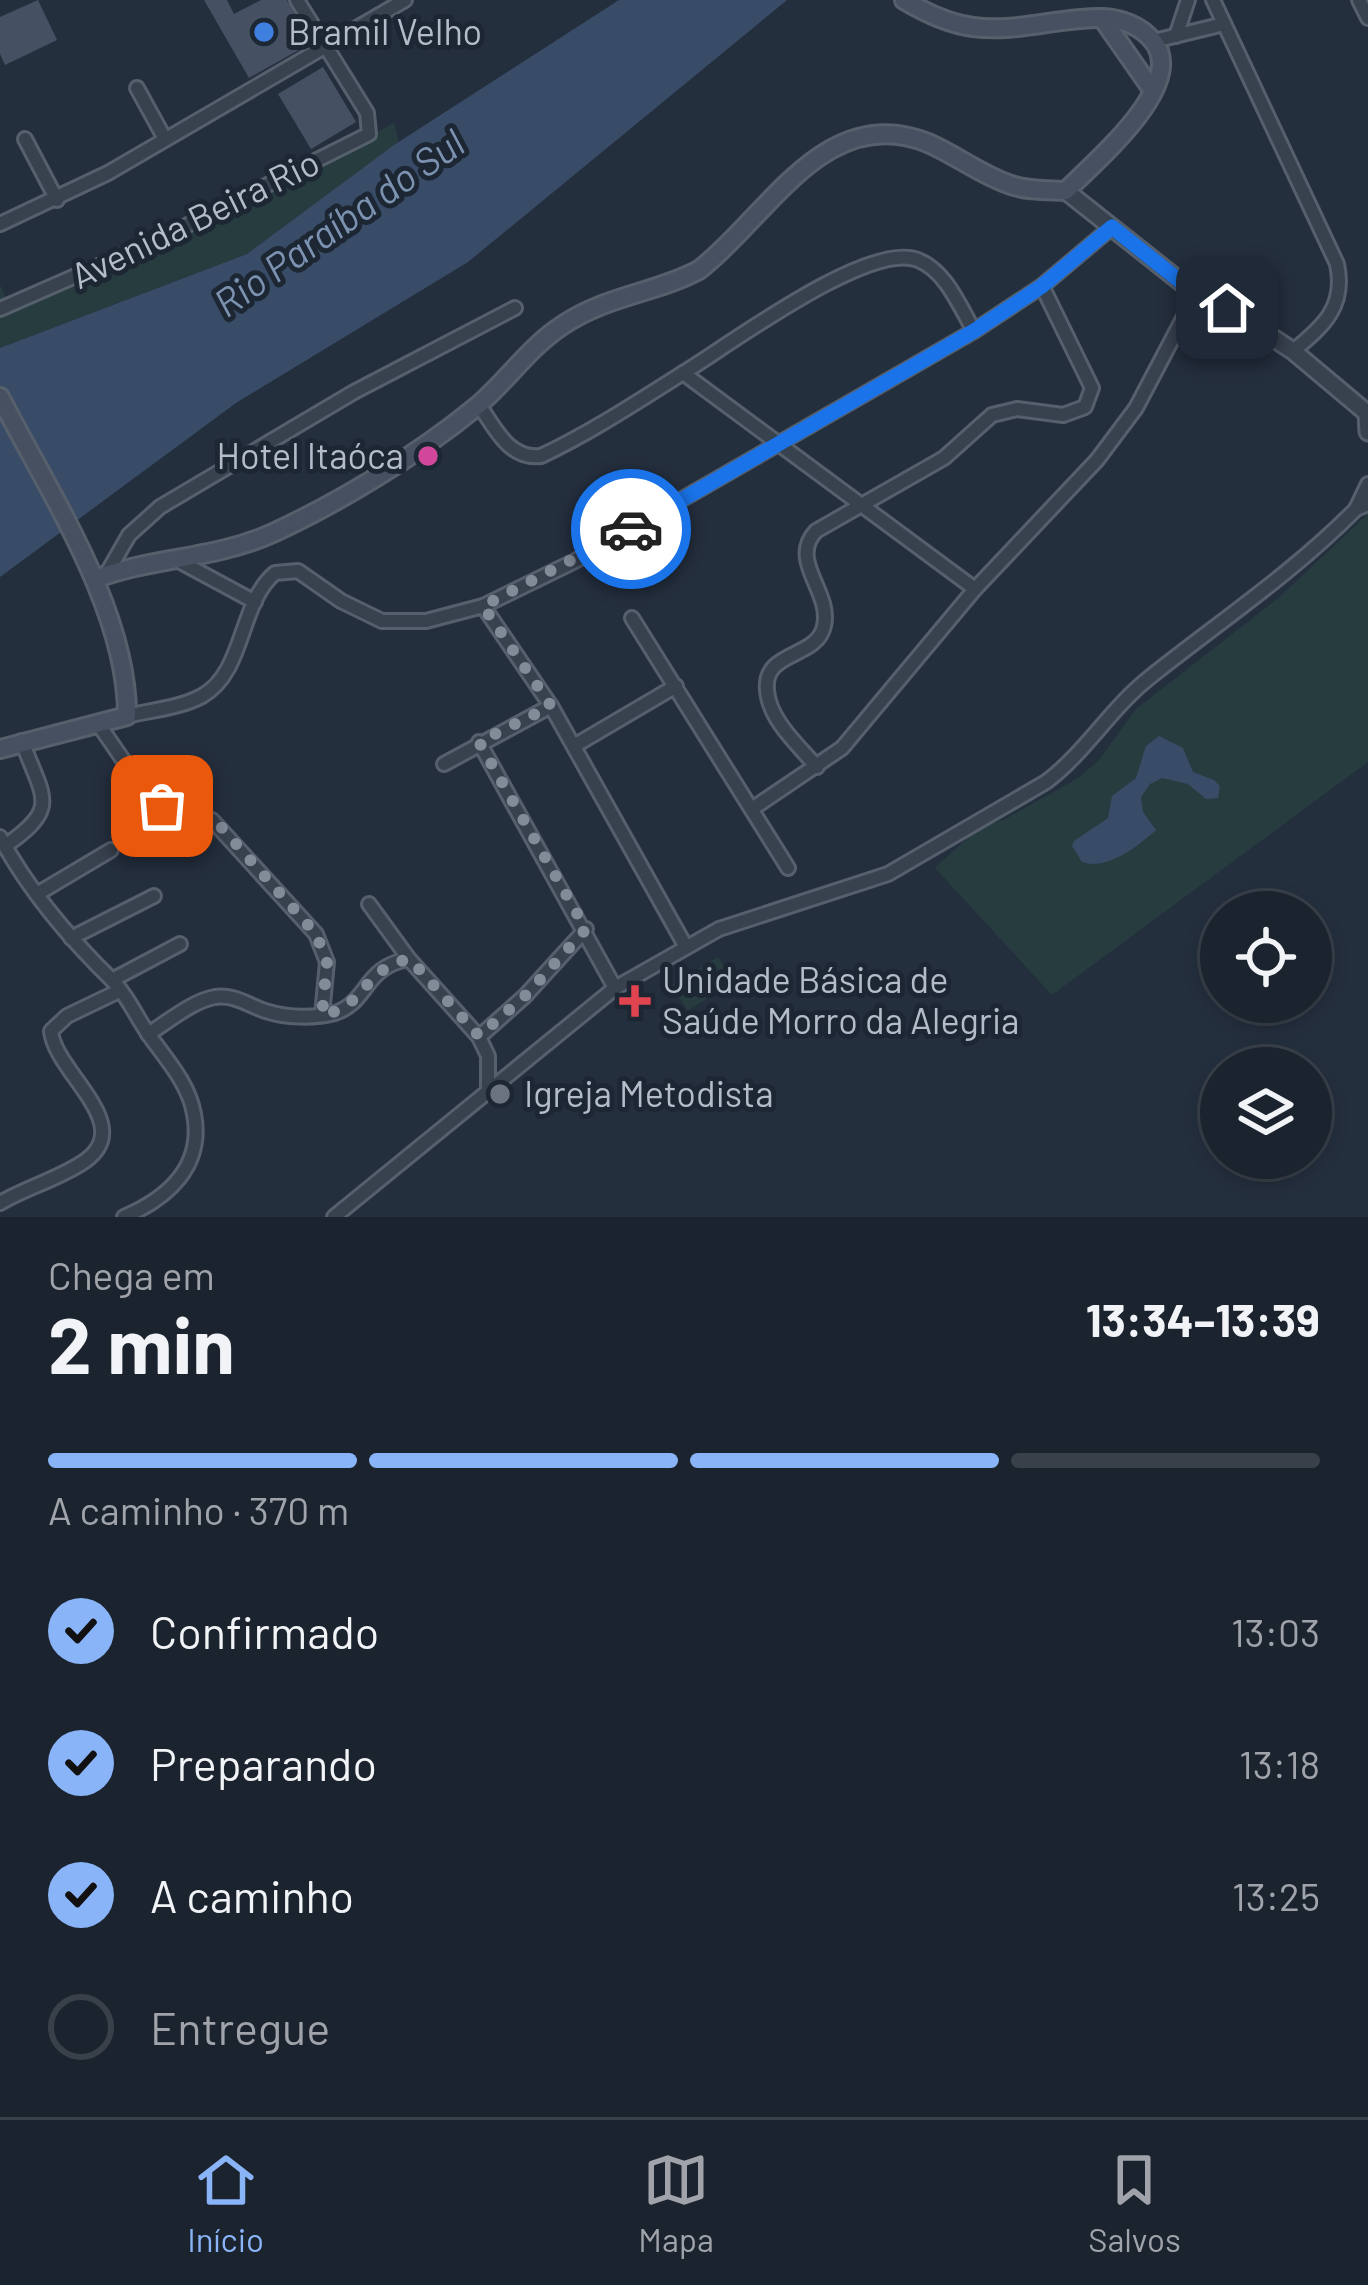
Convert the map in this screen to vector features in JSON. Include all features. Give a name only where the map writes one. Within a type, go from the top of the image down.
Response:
[{"type":"main road","points":[[100,577],[231,549],[302,519],[415,451],[479,405],[537,344],[566,323],[597,305],[699,270],[809,162],[856,139],[912,137],[1015,187],[1066,191],[1134,122],[1153,92],[1161,52],[1154,41],[1103,9],[979,28],[930,14],[904,0]]},
{"type":"main road","points":[[1103,9],[1153,92]]},
{"type":"main road","points":[[0,398],[82,559],[100,577],[122,659],[127,716],[0,749]]},
{"type":"street","points":[[297,0],[327,47]]},
{"type":"street","points":[[0,224],[57,200],[405,0]]},
{"type":"street","points":[[1175,36],[1188,0]]},
{"type":"street","points":[[1213,0],[1337,264],[1341,293],[1334,310],[1293,351]]},
{"type":"street","points":[[1359,0],[1368,18]]},
{"type":"street","points":[[1154,41],[1224,24]]},
{"type":"street","name":"Avenida Beira Rio","points":[[0,310],[362,140],[370,131],[367,113],[327,47]]},
{"type":"street","points":[[136,88],[165,140]]},
{"type":"street","points":[[25,139],[57,200]]},
{"type":"street","points":[[1066,191],[1196,294],[1227,308],[1293,351],[1367,414],[1368,432]]},
{"type":"street","points":[[127,716],[188,701],[213,688],[266,580],[286,570],[298,571],[341,601],[382,621],[426,621],[483,606],[575,561],[974,331],[1042,286],[1112,227]]},
{"type":"street","points":[[479,405],[508,446],[536,458],[683,373],[779,310],[889,258],[915,259],[934,271],[974,331]]},
{"type":"street","points":[[817,767],[772,708],[767,679],[783,658],[820,639],[824,628],[824,602],[806,562],[808,540],[944,458],[992,416],[1017,409],[1063,415],[1076,412],[1090,400],[1089,378],[1042,286]]},
{"type":"street","points":[[752,809],[817,767],[873,716],[975,589],[1119,433],[1196,294]]},
{"type":"street","points":[[100,577],[129,536],[160,507],[354,392],[515,308]]},
{"type":"street","points":[[683,373],[975,589]]},
{"type":"street","points":[[334,1217],[615,988],[751,917],[888,874],[1046,782],[1081,753],[1148,679],[1254,601],[1362,507],[1368,484]]},
{"type":"street","points":[[178,561],[255,602]]},
{"type":"street","points":[[483,606],[551,706],[686,947]]},
{"type":"street","points":[[632,618],[788,868]]},
{"type":"street","points":[[574,746],[676,686]]},
{"type":"street","points":[[444,764],[551,706]]},
{"type":"street","points":[[99,725],[150,799],[212,820],[316,934],[327,962],[322,1015]]},
{"type":"street","points":[[22,741],[42,811],[32,828],[2,842],[71,938],[116,986],[190,1098],[195,1117],[195,1145],[182,1177],[170,1190],[124,1217]]},
{"type":"street","points":[[479,742],[615,988]]},
{"type":"street","points":[[37,894],[111,850]]},
{"type":"street","points":[[71,938],[154,896]]},
{"type":"street","points":[[369,904],[410,959],[479,1036],[488,1056],[488,1091]]},
{"type":"street","points":[[479,1036],[525,996],[586,929]]},
{"type":"street","points":[[0,1203],[80,1165],[102,1144],[104,1132],[97,1112],[58,1055],[51,1031],[180,944]]},
{"type":"street","points":[[148,1034],[208,999],[239,999],[287,1016],[322,1015],[356,1001],[386,965],[410,959]]},
{"type":"green space","points":[[394,123],[399,142],[247,254],[0,348],[0,285],[11,308],[198,227]]},
{"type":"green space","points":[[1368,514],[1368,762],[1052,995],[935,868],[976,830],[1078,778],[1098,761],[1136,709],[1277,599]]},
{"type":"green space","points":[[718,957],[735,982],[688,1010],[670,985]]},
{"type":"water","name":"Rio Paraíba do Sul","points":[[619,0],[787,0],[468,262],[236,403],[0,577],[0,348],[247,254],[394,145]]},
{"type":"water","points":[[1159,736],[1183,748],[1193,772],[1220,786],[1218,798],[1206,799],[1188,784],[1162,778],[1150,784],[1141,797],[1143,812],[1156,830],[1112,860],[1082,862],[1072,846],[1074,841],[1108,818],[1112,796],[1136,778],[1146,746]]},
{"type":"building","points":[[38,0],[57,40],[5,65],[0,54],[0,17]]},
{"type":"building","name":"Bramil Velho","points":[[204,0],[227,0],[234,14],[261,0],[287,0],[311,43],[249,78]]},
{"type":"building","points":[[323,67],[356,122],[311,149],[278,94]]},
{"type":"way so far","points":[[162,806],[201,814],[222,828],[316,934],[327,962],[322,1015],[356,1001],[386,965],[410,959],[479,1036],[525,996],[586,929],[479,742],[551,706],[483,606],[631,529]]},
{"type":"place","name":"Bramil Velho","points":[[264,32]]},
{"type":"place","name":"Hotel Itaóca","points":[[428,456]]},
{"type":"place","name":"Unidade Básica de Saúde Morro da Alegria","points":[[635,1001]]},
{"type":"place","name":"Igreja Metodista","points":[[500,1094]]},
{"type":"route","points":[[631,529],[974,331],[1042,286],[1112,227],[1196,294],[1227,308]]}]
